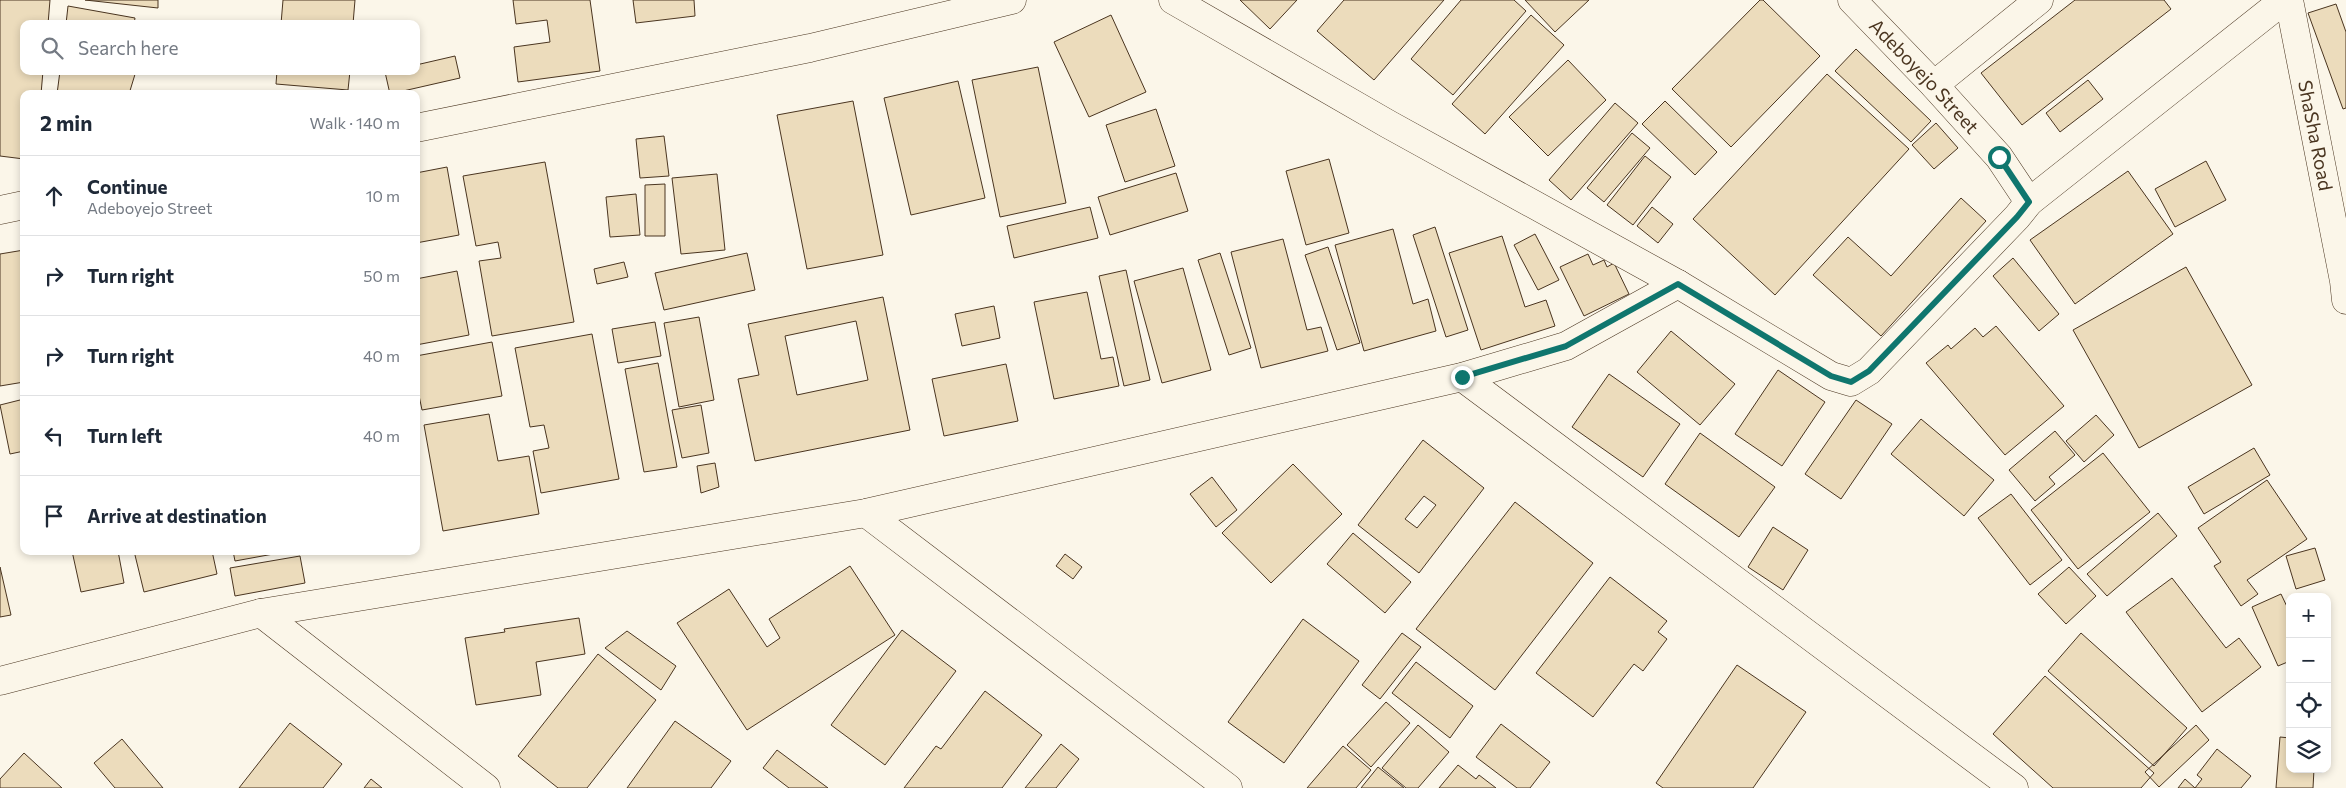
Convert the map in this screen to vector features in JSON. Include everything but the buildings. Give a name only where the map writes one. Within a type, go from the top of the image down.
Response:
[{"type":"street","points":[[420,127],[810,48],[1012,0]]},
{"type":"street","points":[[1173,0],[1388,124],[1678,284],[1831,376],[1851,382],[1869,371],[2017,217],[2029,202],[2284,0]]},
{"type":"street","name":"Adeboyejo Street","points":[[1852,0],[1934,84],[1999,157],[2029,202]]},
{"type":"street","points":[[1934,84],[2039,0]]},
{"type":"street","name":"ShaSha Road","points":[[2289,0],[2346,300]]},
{"type":"street","points":[[0,210],[20,206]]},
{"type":"street","points":[[0,681],[261,613],[866,513],[1462,377],[1566,346],[1678,284]]},
{"type":"street","points":[[1462,377],[2014,788]]},
{"type":"street","points":[[866,513],[1228,788]]},
{"type":"street","points":[[261,613],[486,788]]},
{"type":"route","points":[[1462,377],[1566,346],[1678,284],[1831,376],[1851,382],[1869,371],[2017,217],[2029,202],[1999,157]]}]
